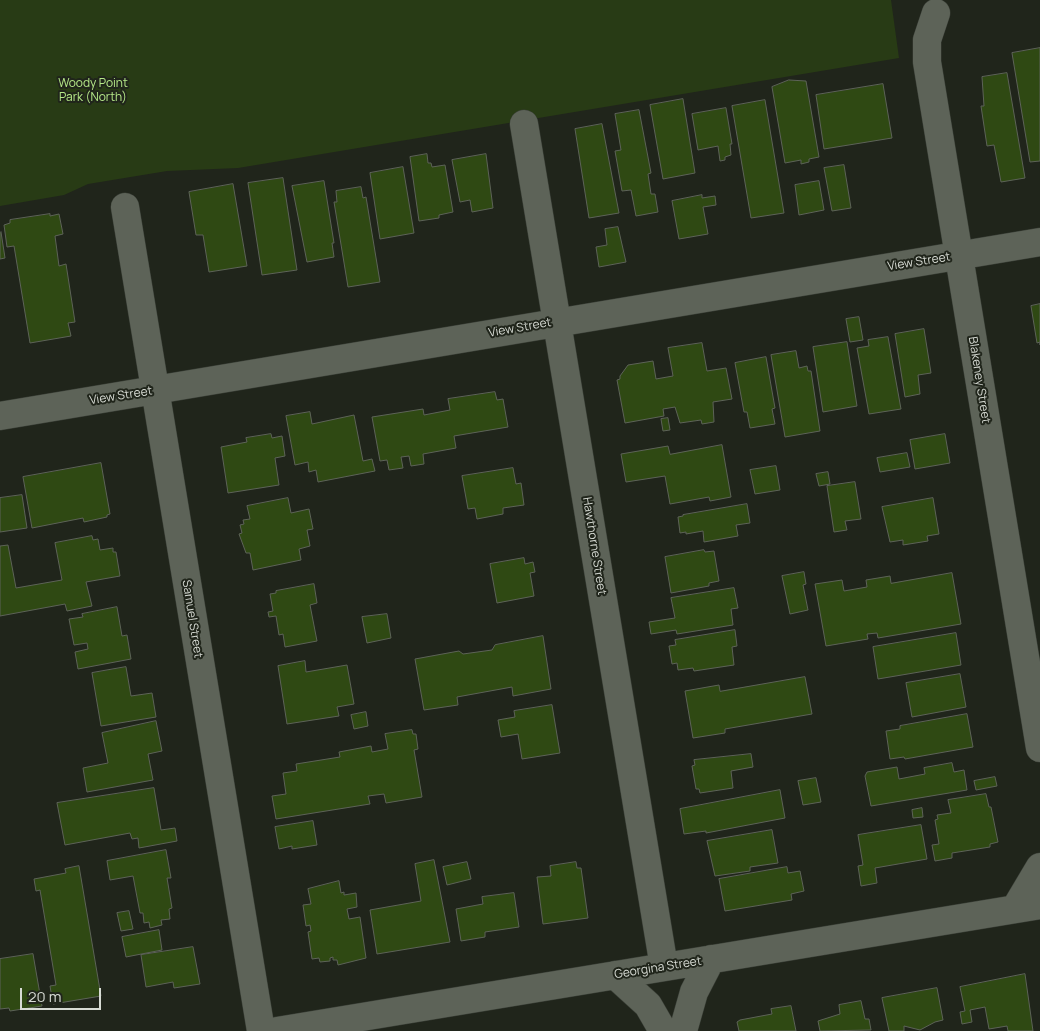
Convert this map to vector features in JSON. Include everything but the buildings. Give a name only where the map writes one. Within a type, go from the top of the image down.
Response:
[{"type":"street","name":"Blakeney Street","points":[[936,13],[926,40],[927,62],[1040,748]]},
{"type":"street","name":"Hawthorne Street","points":[[524,124],[664,967]]},
{"type":"street","name":"Samuel Street","points":[[125,207],[261,1031]]},
{"type":"street","name":"View Street","points":[[0,416],[1040,242]]},
{"type":"street","points":[[1028,907],[1040,867]]},
{"type":"street","name":"Georgina Street","points":[[277,1031],[309,1028],[1028,907]]},
{"type":"street","points":[[683,1031],[694,992],[711,959]]},
{"type":"street","points":[[615,975],[648,1006],[663,1031]]},
{"type":"green space","name":"Woody Point Park (North)","points":[[0,0],[891,0],[899,58],[238,168],[167,171],[88,184],[64,195],[0,206]]}]
